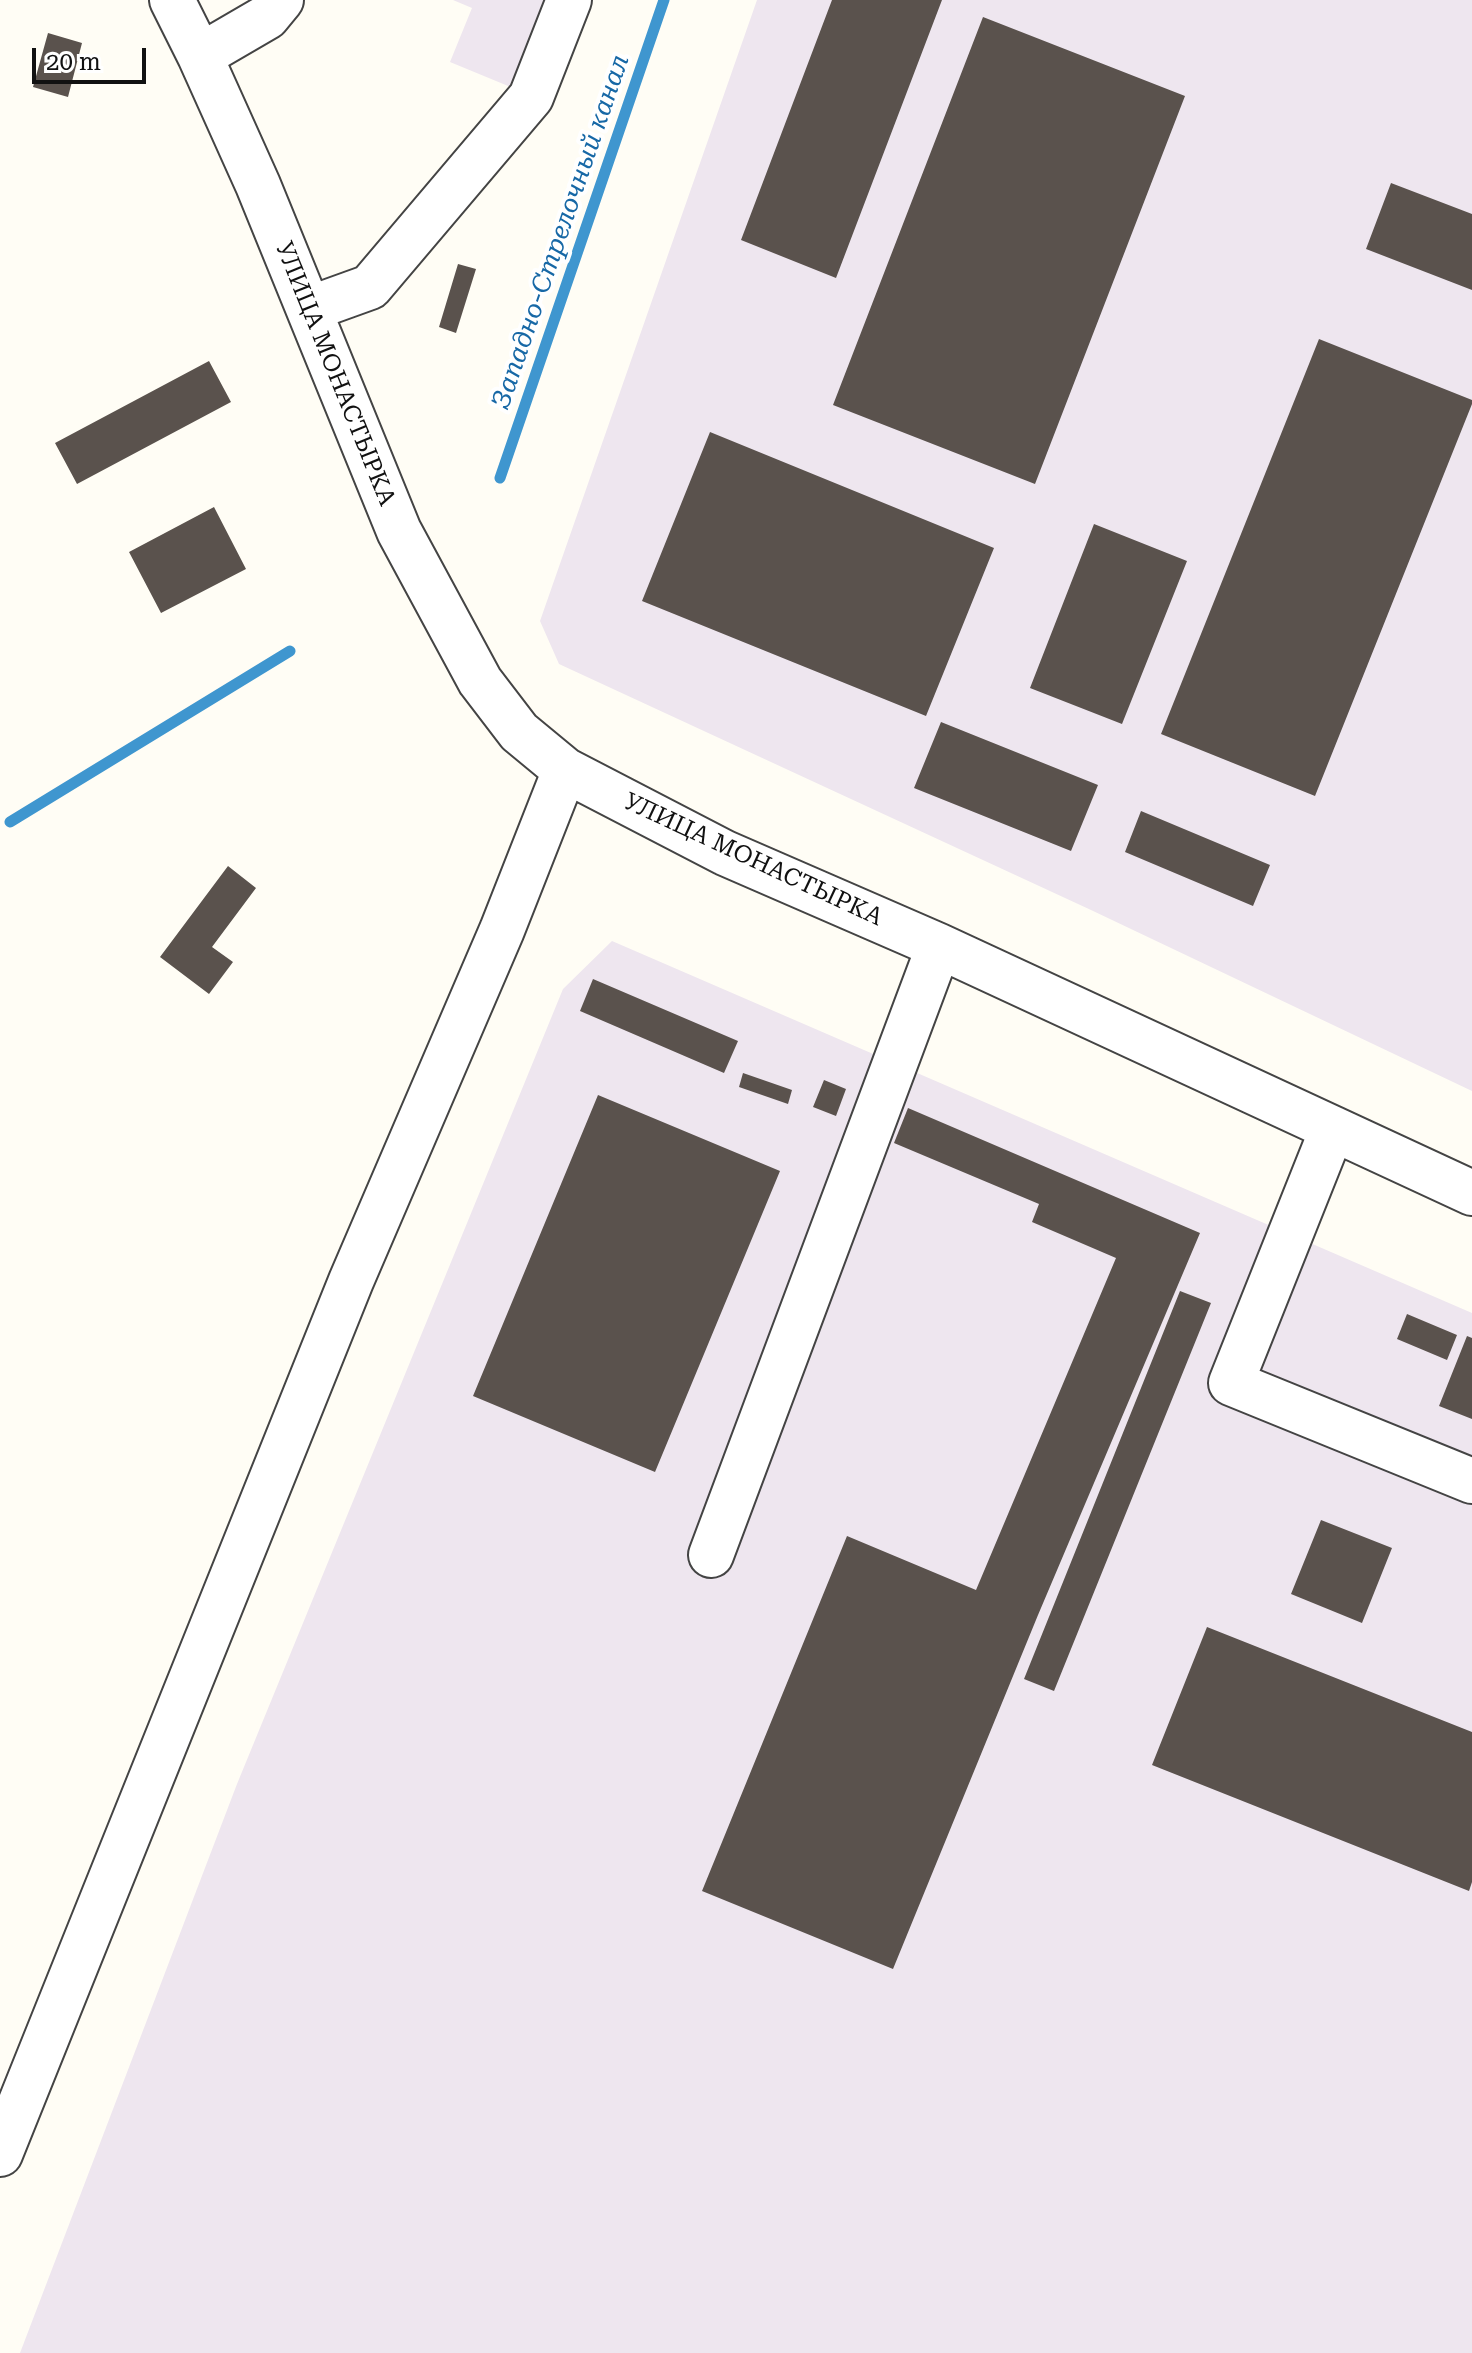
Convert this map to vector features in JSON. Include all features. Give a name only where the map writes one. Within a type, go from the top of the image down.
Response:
[{"type":"street","name":"УЛИЦА МОНАСТЫРКА","points":[[172,0],[258,185],[399,531],[480,681],[519,732],[565,770],[725,853],[939,946],[1472,1193]]},
{"type":"street","points":[[200,56],[267,17],[281,0]]},
{"type":"street","points":[[309,309],[370,287],[531,97],[569,0]]},
{"type":"street","points":[[0,2154],[351,1281],[502,930],[565,770]]},
{"type":"street","points":[[711,1555],[939,946]]},
{"type":"street","points":[[1332,1130],[1231,1383],[1472,1481]]},
{"type":"shaded area","points":[[453,0],[548,0],[513,88],[450,62],[472,8]]},
{"type":"shaded area","points":[[757,0],[1472,0],[1472,1091],[1091,910],[559,664],[540,621]]},
{"type":"shaded area","points":[[612,941],[1472,1313],[1472,2353],[20,2353],[237,1784],[563,989]]},
{"type":"building","points":[[832,0],[942,0],[836,278],[741,240]]},
{"type":"building","points":[[983,17],[1185,96],[1035,484],[833,405]]},
{"type":"building","points":[[48,33],[82,43],[68,97],[33,87]]},
{"type":"building","points":[[1391,183],[1472,214],[1472,290],[1366,249]]},
{"type":"building","points":[[458,264],[476,269],[456,333],[439,327]]},
{"type":"building","points":[[1319,339],[1472,400],[1472,404],[1315,796],[1161,734]]},
{"type":"building","points":[[209,361],[231,402],[77,484],[55,443]]},
{"type":"building","points":[[710,432],[994,548],[926,716],[642,601]]},
{"type":"building","points":[[214,507],[246,569],[161,613],[129,552]]},
{"type":"building","points":[[1094,524],[1187,561],[1122,724],[1030,688]]},
{"type":"building","points":[[941,722],[1098,785],[1071,851],[914,788]]},
{"type":"building","points":[[1141,811],[1270,865],[1253,906],[1125,852]]},
{"type":"building","points":[[228,866],[256,888],[212,947],[233,962],[209,994],[160,957]]},
{"type":"building","points":[[593,979],[738,1041],[724,1073],[580,1011]]},
{"type":"building","points":[[743,1073],[792,1090],[788,1104],[739,1087]]},
{"type":"building","points":[[824,1080],[846,1089],[836,1116],[813,1107]]},
{"type":"building","points":[[598,1095],[780,1171],[655,1472],[473,1396]]},
{"type":"building","points":[[908,1108],[1200,1233],[1038,1615],[893,1969],[702,1891],[847,1536],[976,1590],[1116,1258],[1032,1222],[1039,1204],[894,1143]]},
{"type":"building","points":[[1180,1291],[1211,1303],[1054,1691],[1024,1679]]},
{"type":"building","points":[[1407,1314],[1457,1335],[1447,1360],[1397,1339]]},
{"type":"building","points":[[1467,1336],[1472,1338],[1472,1419],[1439,1406]]},
{"type":"building","points":[[1321,1520],[1392,1548],[1362,1623],[1291,1594]]},
{"type":"building","points":[[1207,1627],[1472,1732],[1472,1882],[1469,1891],[1152,1765]]},
{"type":"waterway","name":"Западно-Стрелочный канал","points":[[500,478],[664,0]]},
{"type":"waterway","name":"Западно-Стрелочный канал","points":[[10,822],[290,651]]}]
